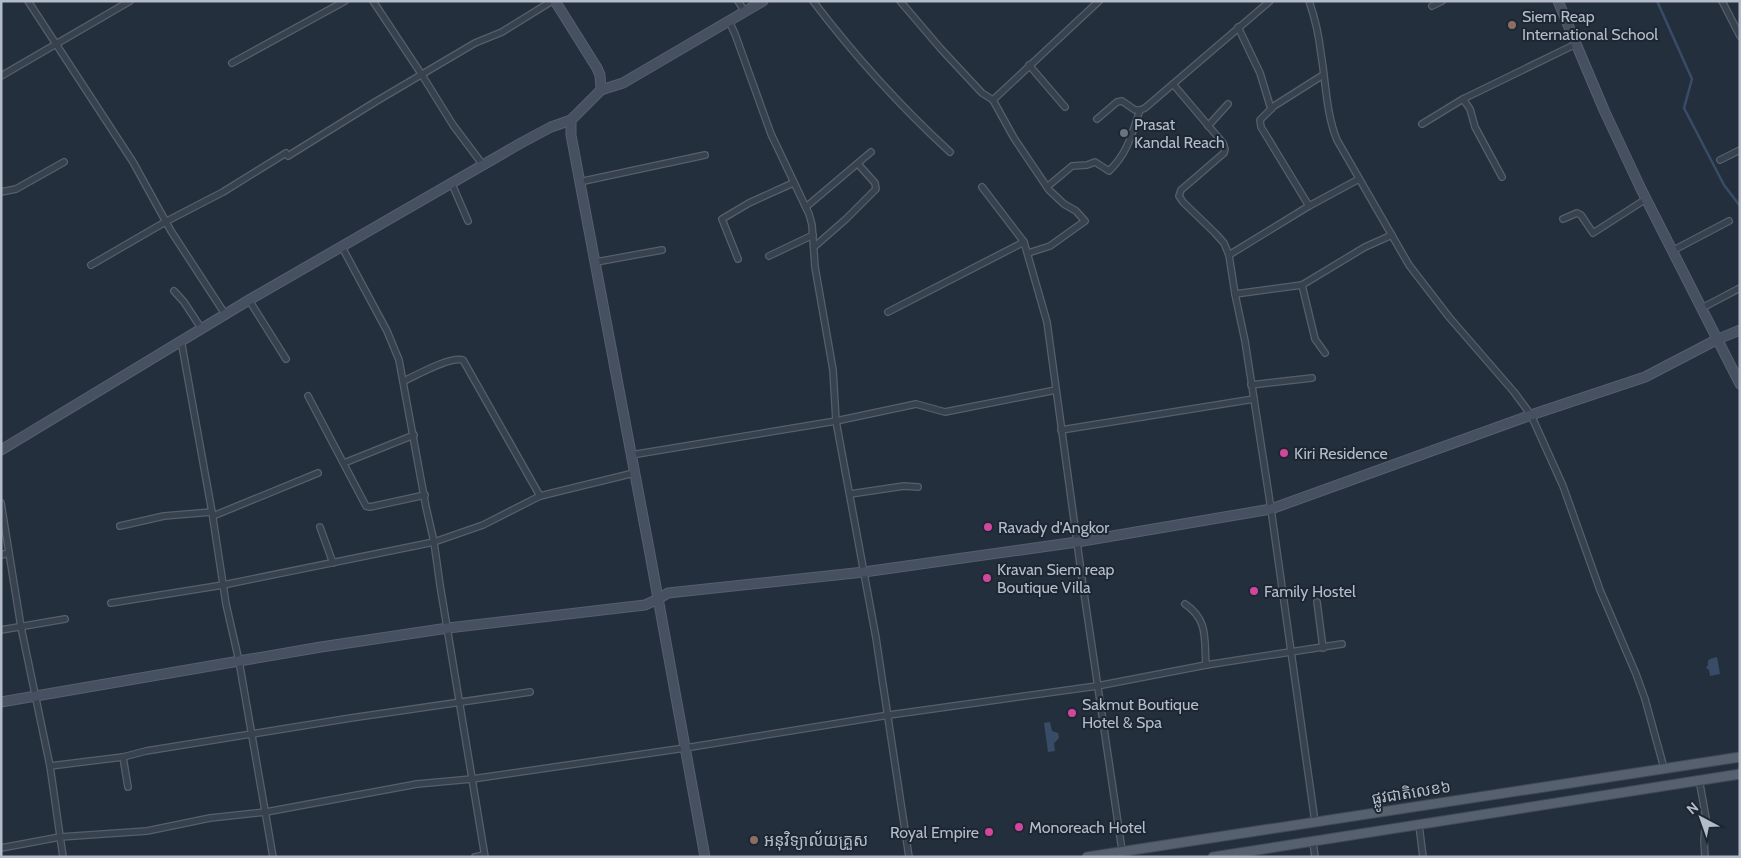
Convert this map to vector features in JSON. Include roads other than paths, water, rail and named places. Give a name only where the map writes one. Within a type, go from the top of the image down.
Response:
[{"type":"main road","name":"ផ្លូវជាតិលេខ៦","points":[[1087,857],[1123,854],[1740,756]]},
{"type":"main road","points":[[1674,766],[1677,783]]},
{"type":"main road","points":[[1664,768],[1666,785]]},
{"type":"main road","name":"ផ្លូវជាតិលេខ៦","points":[[1213,857],[1740,774]]},
{"type":"street","points":[[28,1],[133,162],[167,222],[225,314]]},
{"type":"street","points":[[1,76],[130,1]]},
{"type":"street","points":[[232,63],[345,1]]},
{"type":"street","points":[[373,1],[453,125],[483,165]]},
{"type":"street","points":[[91,265],[224,192],[475,43],[502,32],[553,1],[597,68],[600,75],[601,90]]},
{"type":"street","points":[[738,1],[745,12]]},
{"type":"street","points":[[1,450],[249,300],[483,165],[552,127],[571,120],[601,90],[623,83],[763,1]]},
{"type":"street","points":[[813,1],[837,32],[919,124],[950,152]]},
{"type":"street","points":[[900,1],[982,93],[993,100],[1014,138],[1047,187],[1085,221],[1050,246],[1028,253]]},
{"type":"street","points":[[993,100],[1099,1]]},
{"type":"street","points":[[1097,119],[1117,102],[1122,101],[1135,110],[1145,108],[1270,1]]},
{"type":"street","points":[[1309,1],[1321,54],[1328,110],[1333,129],[1359,179],[1409,265],[1449,317],[1502,376],[1530,415],[1563,486],[1600,590],[1646,699],[1664,768]]},
{"type":"street","points":[[1432,6],[1442,1]]},
{"type":"street","points":[[1558,1],[1604,110],[1646,199],[1740,384]]},
{"type":"street","points":[[1722,1],[1740,36]]},
{"type":"street","points":[[729,21],[771,134],[806,207],[812,225],[815,267],[833,370],[836,421],[889,715],[909,857]]},
{"type":"street","points":[[1238,28],[1260,73],[1271,108]]},
{"type":"street","points":[[1422,124],[1463,98],[1576,44]]},
{"type":"street","points":[[1029,65],[1065,107]]},
{"type":"street","points":[[1308,206],[1261,127],[1260,120],[1271,108],[1323,75]]},
{"type":"street","points":[[1173,84],[1223,143],[1225,149],[1224,153],[1180,190],[1179,196],[1182,202],[1224,242],[1229,255],[1245,341],[1271,508],[1315,822]]},
{"type":"street","points":[[1463,98],[1470,109],[1475,127],[1502,177]]},
{"type":"street","points":[[1208,126],[1228,104]]},
{"type":"street","points":[[1047,187],[1072,166],[1095,162],[1109,170],[1120,161],[1140,110]]},
{"type":"street","points":[[571,120],[571,135],[579,182],[596,262],[705,857]]},
{"type":"street","points":[[1720,160],[1740,150]]},
{"type":"street","points":[[806,207],[871,152]]},
{"type":"street","points":[[579,182],[705,155]]},
{"type":"street","points":[[1,192],[16,189],[64,162]]},
{"type":"street","points":[[814,247],[846,220],[876,188],[875,183],[858,164]]},
{"type":"street","points":[[1229,255],[1308,206],[1359,179]]},
{"type":"street","points":[[738,259],[722,219],[749,203],[793,183]]},
{"type":"street","points":[[452,184],[468,221]]},
{"type":"street","points":[[982,187],[1024,242],[1047,322],[1097,686],[1123,854]]},
{"type":"street","points":[[1563,220],[1577,213],[1581,215],[1593,232],[1646,199]]},
{"type":"street","points":[[1672,251],[1728,221]]},
{"type":"street","points":[[769,256],[812,235]]},
{"type":"street","points":[[1235,294],[1302,285],[1365,247],[1392,236]]},
{"type":"street","points":[[888,312],[1024,242]]},
{"type":"street","points":[[342,247],[391,339],[404,381],[434,542],[484,856],[476,857]]},
{"type":"street","points":[[596,262],[662,250]]},
{"type":"street","points":[[1302,285],[1315,339],[1325,353]]},
{"type":"street","points":[[1702,308],[1740,288]]},
{"type":"street","points":[[174,292],[184,302],[201,328]]},
{"type":"street","points":[[249,300],[286,359]]},
{"type":"street","points":[[1,702],[239,661],[448,628],[645,605],[658,600],[668,593],[864,572],[1077,542],[1271,508],[1530,415],[1645,377],[1718,339],[1740,330]]},
{"type":"street","points":[[182,340],[213,514],[223,585],[239,661],[273,857]]},
{"type":"street","points":[[404,381],[448,362],[458,359],[463,360],[540,496]]},
{"type":"street","points":[[1251,385],[1312,378]]},
{"type":"street","points":[[631,455],[836,421],[916,404],[945,412],[1056,390]]},
{"type":"street","points":[[308,396],[367,507],[425,495]]},
{"type":"street","points":[[1062,430],[1254,399]]},
{"type":"street","points":[[344,463],[414,435]]},
{"type":"street","points":[[120,526],[164,516],[213,514],[318,473]]},
{"type":"street","points":[[111,603],[223,585],[434,542],[483,525],[540,496],[634,473]]},
{"type":"street","points":[[850,494],[904,486],[918,487]]},
{"type":"street","points":[[1,503],[21,627],[37,696],[50,766],[63,857]]},
{"type":"street","points":[[320,527],[333,562]]},
{"type":"street","points":[[1,555],[10,553]]},
{"type":"street","points":[[1317,602],[1322,648]]},
{"type":"street","points":[[1185,604],[1201,618],[1204,632],[1206,665]]},
{"type":"street","points":[[1,630],[65,619]]},
{"type":"street","points":[[1,848],[60,837],[147,830],[210,818],[266,812],[417,784],[685,748],[889,715],[1097,686],[1206,665],[1342,644]]},
{"type":"street","points":[[50,766],[123,757],[146,751],[252,734],[530,692]]},
{"type":"street","points":[[123,757],[128,787]]},
{"type":"street","points":[[1699,779],[1706,818],[1705,857]]},
{"type":"street","points":[[1419,825],[1423,857]]},
{"type":"street","points":[[1312,841],[1315,857]]},
{"type":"water","points":[[1717,657],[1720,674],[1710,676],[1709,670],[1706,668],[1708,661]]},
{"type":"water","points":[[1050,722],[1052,731],[1058,733],[1059,738],[1054,743],[1055,751],[1048,752],[1044,723]]},
{"type":"waterway","points":[[1657,1],[1692,79],[1684,108],[1724,185],[1740,206]]},
{"type":"place","name":"Siem Reap International School","points":[[1512,25]]},
{"type":"place","name":"Prasat Kandal Reach","points":[[1124,133]]},
{"type":"place","name":"Kiri Residence","points":[[1284,453]]},
{"type":"place","name":"Ravady d'Angkor","points":[[988,527]]},
{"type":"place","name":"Kravan Siem reap Boutique Villa","points":[[987,578]]},
{"type":"place","name":"Family Hostel","points":[[1254,591]]},
{"type":"place","name":"Sakmut Boutique Hotel & Spa","points":[[1072,713]]},
{"type":"place","name":"Monoreach Hotel","points":[[1019,827]]},
{"type":"place","name":"Royal Empire","points":[[989,832]]},
{"type":"place","name":"អនុវិទ្យាល័យគ្រួស","points":[[754,840]]}]
